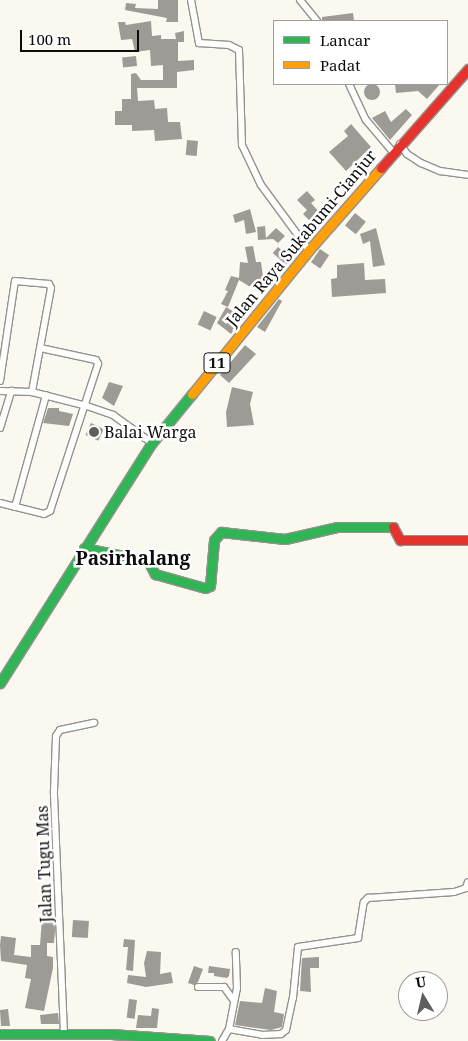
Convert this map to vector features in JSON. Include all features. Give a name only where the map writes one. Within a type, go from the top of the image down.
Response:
[{"type":"main road","name":"Jalan Raya Sukabumi-Cianjur","points":[[0,683],[152,443],[309,250],[392,152],[468,69]]},
{"type":"main road","points":[[84,548],[148,561],[155,574],[205,588],[210,586],[214,540],[221,532],[285,539],[337,527],[388,527],[395,528],[400,540],[468,540]]},
{"type":"main road","points":[[0,1034],[120,1034],[210,1041]]},
{"type":"street","points":[[191,0],[199,43],[229,45],[239,50],[242,145],[261,185],[309,250]]},
{"type":"street","points":[[300,0],[315,20]]},
{"type":"street","points":[[350,85],[366,120],[392,152]]},
{"type":"street","points":[[400,144],[407,154],[421,163],[447,173],[468,175]]},
{"type":"street","points":[[0,381],[17,280],[50,285],[32,392]]},
{"type":"street","points":[[0,503],[48,514],[87,406],[97,361],[40,348]]},
{"type":"street","points":[[0,391],[32,392],[87,406],[117,418],[152,443]]},
{"type":"street","points":[[0,428],[11,391]]},
{"type":"street","points":[[15,506],[46,395]]},
{"type":"street","name":"Jalan Tugu Mas","points":[[64,1034],[54,791],[56,736],[60,730],[94,723]]},
{"type":"street","points":[[229,1029],[262,1035],[281,1034],[286,1030],[293,998],[298,947],[358,938],[364,902],[368,898],[454,892],[466,888],[468,882]]},
{"type":"street","points":[[222,1041],[229,1029],[234,1001],[236,952]]},
{"type":"street","points":[[198,987],[224,987],[234,1001]]},
{"type":"building","points":[[158,0],[178,0],[178,22],[166,22],[167,18],[125,10],[126,3],[136,4],[135,8],[158,9]]},
{"type":"building","points":[[353,13],[354,20],[322,20],[322,17]]},
{"type":"building","points":[[151,21],[152,36],[161,35],[161,39],[176,39],[175,33],[184,31],[184,42],[178,42],[178,61],[194,60],[194,70],[177,72],[177,88],[137,88],[138,101],[154,100],[155,109],[167,108],[168,122],[180,122],[182,139],[155,141],[154,130],[132,131],[132,125],[115,125],[115,111],[122,111],[122,99],[131,99],[131,74],[136,73],[141,80],[163,80],[163,65],[151,66],[150,50],[135,52],[132,39],[121,40],[118,22],[125,22],[126,25]]},
{"type":"building","points":[[136,56],[137,66],[123,67],[122,57]]},
{"type":"building","points":[[375,85],[379,89],[378,98],[372,100],[366,98],[364,92],[366,86]]},
{"type":"building","points":[[395,85],[439,85],[427,99],[418,91],[396,93]]},
{"type":"building","points":[[406,109],[412,115],[390,140],[372,118],[385,111],[391,122]]},
{"type":"building","points":[[351,124],[371,147],[346,171],[329,152],[348,136],[344,131]]},
{"type":"building","points":[[187,140],[198,141],[197,156],[186,155]]},
{"type":"building","points":[[307,191],[315,200],[311,203],[320,213],[310,221],[303,214],[307,210],[297,200]]},
{"type":"building","points":[[250,209],[256,232],[246,234],[244,220],[235,223],[233,215]]},
{"type":"building","points":[[355,213],[366,222],[356,234],[345,225]]},
{"type":"building","points":[[265,226],[266,238],[276,228],[285,236],[278,243],[273,239],[258,240],[257,227]]},
{"type":"building","points":[[376,228],[385,265],[373,267],[370,241],[363,244],[360,234]]},
{"type":"building","points":[[253,246],[256,262],[261,262],[263,277],[270,269],[278,276],[270,285],[263,279],[257,291],[239,280],[228,307],[221,304],[228,291],[225,290],[231,276],[239,278],[240,262],[248,263],[245,247]]},
{"type":"building","points":[[278,247],[292,259],[286,265],[273,253]]},
{"type":"building","points":[[320,249],[329,255],[320,268],[311,262]]},
{"type":"building","points":[[364,263],[365,280],[385,279],[386,293],[332,297],[331,279],[337,278],[337,265]]},
{"type":"building","points":[[279,299],[282,301],[265,332],[257,327]]},
{"type":"building","points":[[226,307],[242,317],[231,334],[217,323]]},
{"type":"building","points":[[204,311],[217,317],[210,331],[198,325]]},
{"type":"building","points":[[245,345],[256,354],[229,383],[220,375]]},
{"type":"building","points":[[109,382],[123,386],[114,406],[102,398]]},
{"type":"building","points":[[232,387],[253,392],[250,404],[254,425],[227,427],[226,412]]},
{"type":"building","points":[[48,408],[59,408],[59,411],[73,414],[69,426],[43,423]]},
{"type":"building","name":"Balai Warga","points":[[91,423],[104,429],[98,441],[86,435]]},
{"type":"building","points":[[42,918],[54,919],[55,930],[54,943],[47,943],[47,956],[53,957],[53,968],[44,1011],[25,1008],[31,979],[25,978],[27,965],[1,961],[0,945],[1,936],[16,938],[14,955],[31,957],[31,945],[40,945]]},
{"type":"building","points":[[73,920],[89,921],[88,938],[72,937]]},
{"type":"building","points":[[124,939],[135,940],[133,971],[126,970],[128,947],[123,947]]},
{"type":"building","points":[[147,951],[161,952],[160,974],[171,972],[173,983],[146,987],[127,983],[128,975],[146,977],[144,963]]},
{"type":"building","points":[[319,957],[319,968],[310,968],[311,992],[300,991],[302,958]]},
{"type":"building","points":[[194,966],[203,969],[198,982],[194,985],[188,983]]},
{"type":"building","points":[[209,966],[230,969],[229,976],[227,978],[214,976],[214,973],[208,973]]},
{"type":"building","points":[[265,988],[277,991],[274,1012],[284,1014],[282,1027],[271,1030],[235,1025],[240,1001],[262,1003]]},
{"type":"building","points":[[129,999],[137,1000],[135,1019],[127,1018]]},
{"type":"building","points":[[152,1008],[159,1009],[157,1028],[136,1028],[138,1015],[151,1016]]},
{"type":"building","points":[[8,1009],[10,1026],[1,1026],[0,1010]]},
{"type":"building","points":[[58,1013],[59,1024],[41,1024],[40,1015]]},
{"type":"traffic: fast","points":[[0,683],[152,443],[192,394]]},
{"type":"traffic: fast","points":[[84,548],[148,561],[155,574],[205,588],[210,586],[214,540],[221,532],[285,539],[337,527],[393,527]]},
{"type":"traffic: fast","points":[[0,1034],[111,1034],[210,1041]]},
{"type":"traffic: slow","points":[[192,394],[309,250],[381,168]]},
{"type":"traffic: jam","points":[[381,168],[468,69]]},
{"type":"traffic: jam","points":[[393,527],[400,540],[468,540]]},
{"type":"place","name":"Balai Warga","points":[[94,432]]},
{"type":"district","name":"Pasirhalang","points":[[133,559]]}]
